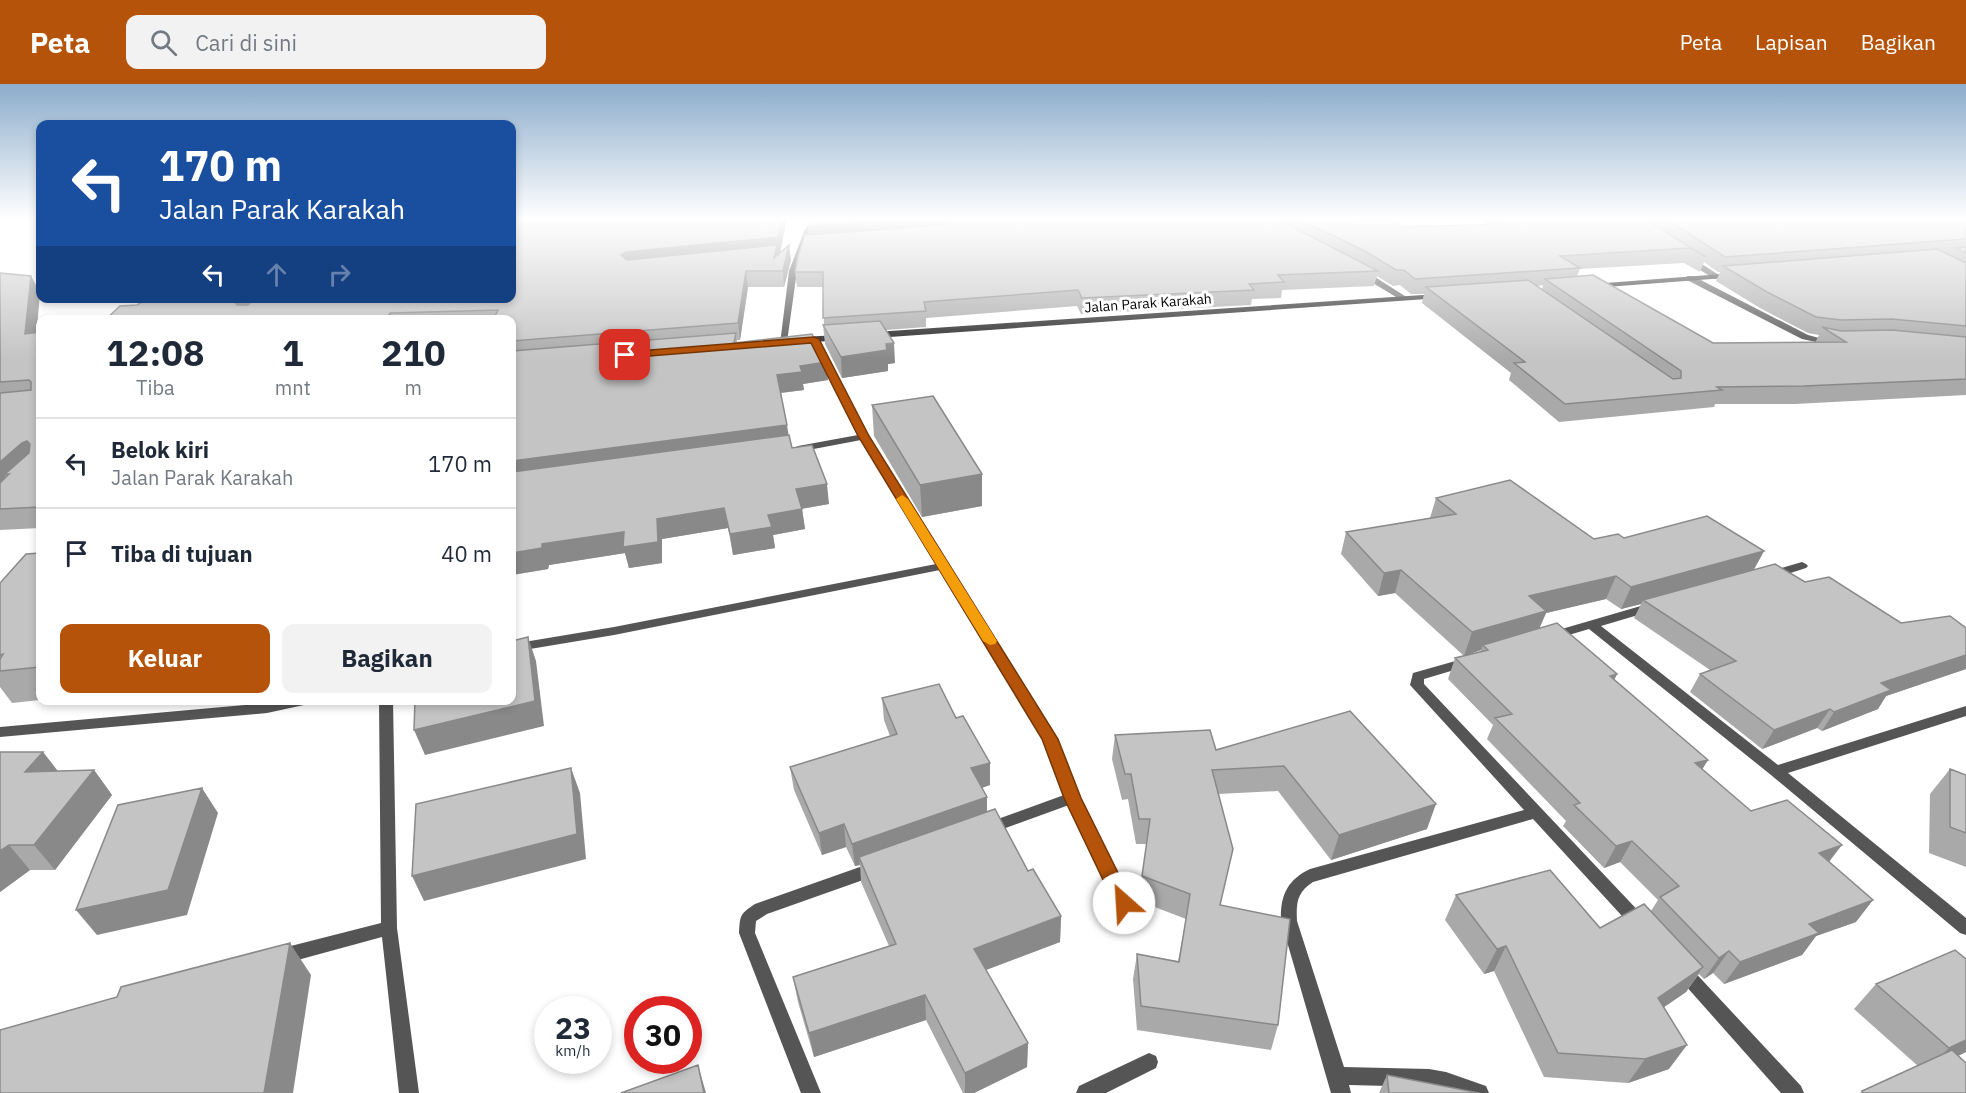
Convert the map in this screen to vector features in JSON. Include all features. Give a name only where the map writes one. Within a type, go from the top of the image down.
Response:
[{"type":"street","points":[[783,342],[795,265]]},
{"type":"street","points":[[1699,265],[1718,276]]},
{"type":"street","points":[[1356,269],[1404,298]]},
{"type":"street","points":[[1585,286],[1742,275]]},
{"type":"street","points":[[1690,278],[1805,338],[1842,342]]},
{"type":"street","name":"Jalan Parak Karakah","points":[[861,336],[1448,296]]},
{"type":"street","points":[[771,343],[849,337]]},
{"type":"street","points":[[814,339],[864,436],[1050,739],[1073,798],[1124,903]]},
{"type":"street","points":[[792,450],[864,436]]},
{"type":"street","points":[[516,647],[614,632],[944,566]]},
{"type":"street","points":[[1758,578],[1802,566]]},
{"type":"street","points":[[1537,640],[1669,603]]},
{"type":"street","points":[[1591,624],[1776,771],[1966,928]]},
{"type":"street","points":[[1483,657],[1418,676],[1417,686],[1537,812],[1649,935]]},
{"type":"street","points":[[0,732],[281,705]]},
{"type":"street","points":[[386,705],[389,928],[409,1093]]},
{"type":"street","points":[[1776,771],[1966,711]]},
{"type":"street","points":[[972,833],[1073,798]]},
{"type":"street","points":[[1479,1093],[1446,1081],[1429,1078],[1339,1085],[1289,921],[1288,903],[1293,889],[1301,880],[1316,874],[1537,812]]},
{"type":"street","points":[[812,1093],[747,933],[748,918],[761,909],[894,861]]},
{"type":"street","points":[[263,961],[389,928]]},
{"type":"street","points":[[1674,961],[1794,1093]]},
{"type":"street","points":[[1086,1093],[1149,1062]]},
{"type":"building","points":[[516,265],[784,265],[783,271],[746,271],[738,323],[516,341],[516,315],[496,315],[498,310],[390,313],[389,315],[110,315],[120,306],[140,303],[248,305],[250,303],[516,303]]},
{"type":"building","points":[[796,265],[1367,265],[1378,271],[1278,275],[1284,282],[1249,284],[1254,290],[1082,298],[1078,290],[924,302],[926,311],[823,318],[823,272],[795,272]]},
{"type":"building","points":[[1388,265],[1575,265],[1580,268],[1415,279],[1404,270],[1396,270]]},
{"type":"building","points":[[1966,265],[1966,326],[1892,319],[1841,320],[1816,317],[1723,266]]},
{"type":"building","points":[[0,273],[31,276],[25,334],[36,333],[36,507],[0,509],[0,483],[9,474],[4,475],[29,453],[30,444],[27,441],[22,443],[0,462],[0,393],[31,390],[31,382],[29,380],[0,382]]},
{"type":"building","points":[[1593,275],[1713,343],[1846,342],[1822,327],[1841,331],[1892,330],[1966,337],[1966,379],[1717,387],[1722,390],[1565,404],[1514,363],[1525,362],[1426,287],[1528,280],[1673,379],[1681,378],[1681,371],[1545,279]]},
{"type":"building","points":[[880,321],[894,343],[886,344],[887,350],[841,357],[823,325]]},
{"type":"building","points":[[736,333],[734,343],[812,334],[826,362],[800,366],[802,372],[777,375],[787,425],[516,460],[516,351]]},
{"type":"building","points":[[933,396],[982,474],[920,485],[872,405]]},
{"type":"building","points":[[789,435],[792,448],[812,445],[827,484],[796,489],[802,509],[768,515],[772,527],[730,534],[724,508],[657,519],[658,542],[623,547],[624,532],[542,544],[542,548],[516,552],[516,471]]},
{"type":"building","points":[[1510,480],[1594,539],[1618,534],[1624,538],[1707,516],[1764,551],[1631,587],[1616,576],[1529,596],[1546,611],[1472,632],[1401,570],[1384,573],[1346,532],[1456,514],[1436,498]]},
{"type":"building","points":[[36,553],[36,667],[0,671],[0,659],[3,654],[0,655],[0,583],[26,554]]},
{"type":"building","points":[[1775,564],[1805,582],[1829,577],[1901,623],[1950,616],[1966,628],[1966,655],[1881,683],[1891,690],[1834,712],[1830,709],[1774,730],[1700,674],[1736,661],[1643,600]]},
{"type":"building","points":[[1557,623],[1617,674],[1610,676],[1708,760],[1695,763],[1751,811],[1787,800],[1842,845],[1819,853],[1873,900],[1809,924],[1819,933],[1740,962],[1729,951],[1719,958],[1660,897],[1679,886],[1632,841],[1616,846],[1574,805],[1580,803],[1495,718],[1512,714],[1455,658],[1488,650],[1483,645]]},
{"type":"building","points":[[528,637],[535,701],[414,730],[415,705],[516,705],[516,640]]},
{"type":"building","points":[[939,684],[956,718],[963,716],[990,763],[971,768],[987,797],[852,844],[844,824],[819,833],[790,767],[897,734],[882,698]]},
{"type":"building","points":[[1350,711],[1436,804],[1339,835],[1284,766],[1212,770],[1233,849],[1220,905],[1290,919],[1278,1025],[1141,1006],[1137,954],[1179,962],[1190,894],[1142,876],[1150,819],[1139,819],[1131,774],[1125,774],[1115,735],[1210,730],[1216,750]]},
{"type":"building","points":[[0,752],[43,752],[25,772],[94,770],[34,845],[9,845],[0,851]]},
{"type":"building","points":[[571,768],[577,834],[412,876],[416,804]]},
{"type":"building","points":[[1950,769],[1966,775],[1966,833],[1950,827]]},
{"type":"building","points":[[202,788],[168,890],[76,910],[118,805]]},
{"type":"building","points":[[995,809],[1028,871],[1033,869],[1061,916],[974,949],[1028,1043],[965,1073],[925,995],[809,1033],[793,977],[896,944],[859,857]]},
{"type":"building","points":[[1550,870],[1600,928],[1644,904],[1703,967],[1658,998],[1687,1045],[1645,1059],[1558,1053],[1506,946],[1497,949],[1456,895]]},
{"type":"building","points":[[290,943],[264,1093],[0,1093],[0,1030],[117,997],[121,987]]},
{"type":"building","points":[[1955,950],[1966,959],[1966,1040],[1949,1048],[1876,984]]},
{"type":"building","points":[[1952,1050],[1966,1063],[1966,1093],[1864,1093],[1862,1091]]},
{"type":"building","points":[[673,1074],[700,1074],[704,1093],[621,1093]]},
{"type":"building","points":[[1387,1075],[1479,1093],[1389,1093]]},
{"type":"slow traffic","points":[[902,499],[990,641]]},
{"type":"route","points":[[625,355],[814,339],[864,436],[1050,739],[1073,798],[1124,903]]}]
